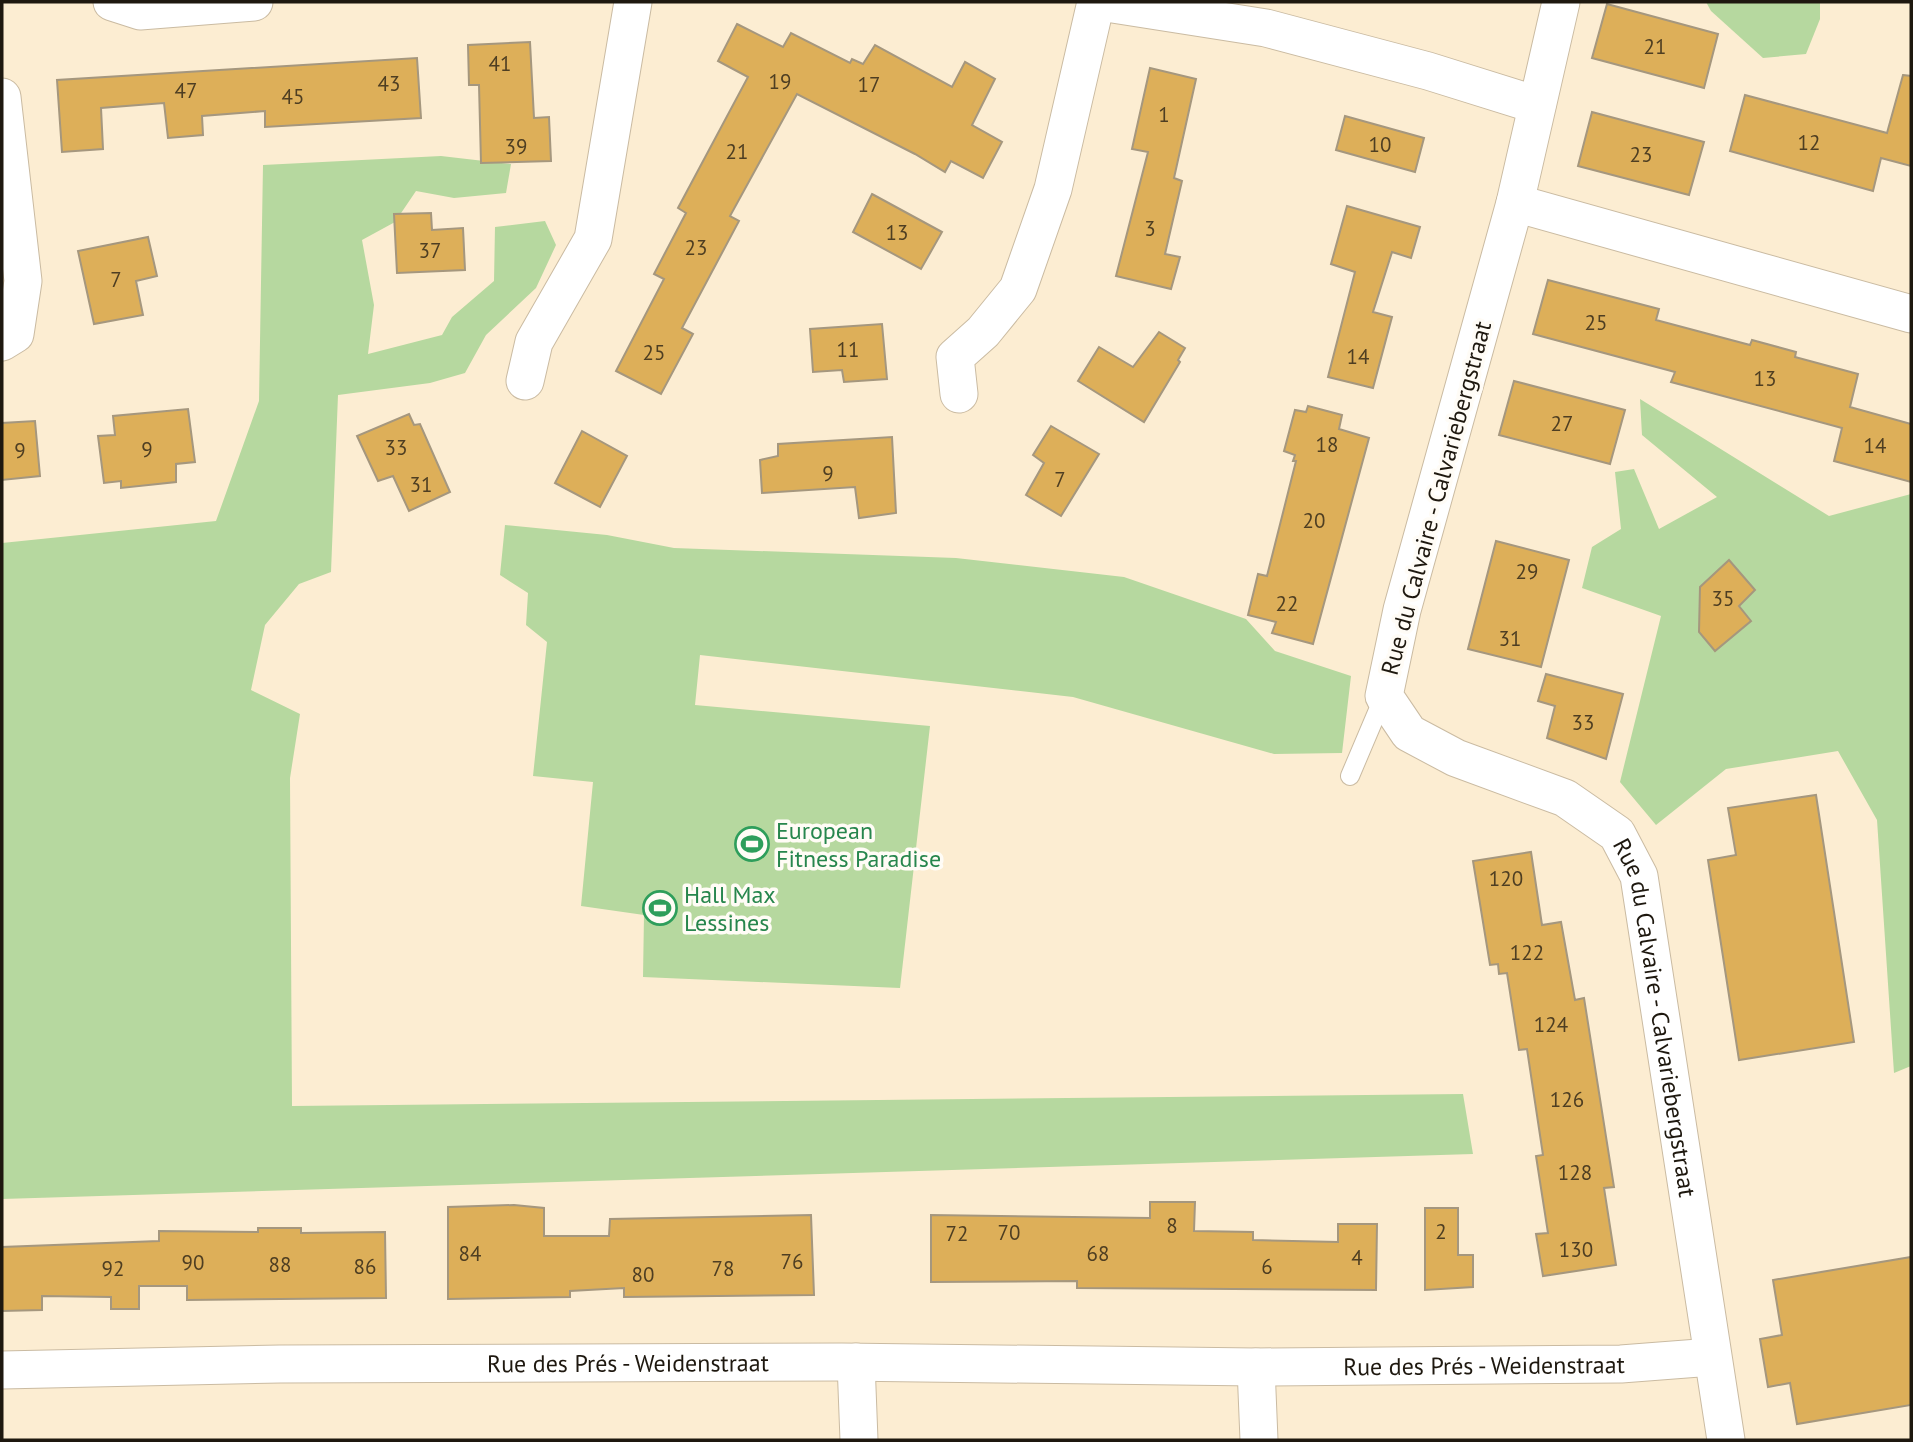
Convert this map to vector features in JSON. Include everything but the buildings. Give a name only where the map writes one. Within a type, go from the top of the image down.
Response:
[{"type":"street","points":[[112,2],[140,11],[254,2]]},
{"type":"street","points":[[526,380],[534,342],[593,239],[632,2]]},
{"type":"street","points":[[959,394],[955,357],[983,332],[1018,289],[1053,189],[1098,2],[1266,28],[1428,71],[1537,105]]},
{"type":"street","name":"Rue du Calvaire - Calvariebergstraat","points":[[1561,2],[1515,203],[1402,610],[1384,696],[1409,733],[1457,758],[1565,797],[1617,834],[1639,876],[1726,1440]]},
{"type":"street","points":[[2,97],[23,281],[15,334],[2,342]]},
{"type":"street","points":[[1515,203],[1911,314]]},
{"type":"street","name":"Rue des Prés - Weidenstraat","points":[[2,1370],[280,1364],[856,1362],[1256,1367],[1621,1364],[1712,1357]]},
{"type":"street","points":[[856,1362],[859,1440]]},
{"type":"street","points":[[1256,1367],[1259,1440]]},
{"type":"lane","points":[[1350,776],[1384,696]]},
{"type":"green space","points":[[1706,2],[1820,2],[1820,19],[1806,54],[1763,58],[1711,11]]},
{"type":"green space","points":[[441,156],[511,164],[506,193],[454,198],[416,191],[395,222],[362,240],[374,305],[368,354],[442,335],[452,317],[494,281],[495,227],[545,221],[556,245],[536,288],[486,335],[465,373],[430,383],[338,395],[331,572],[299,584],[265,625],[251,690],[300,714],[290,778],[292,1106],[1463,1094],[1473,1154],[2,1199],[2,543],[216,521],[259,401],[263,165]]},
{"type":"green space","points":[[1640,399],[1829,516],[1911,494],[1911,1066],[1894,1073],[1877,820],[1838,751],[1726,769],[1656,825],[1620,782],[1661,616],[1582,588],[1592,547],[1621,529],[1615,472],[1634,469],[1659,529],[1717,497],[1642,435]]},
{"type":"green space","points":[[505,525],[607,535],[674,548],[956,558],[1124,577],[1246,619],[1275,651],[1351,676],[1342,753],[1274,754],[1073,697],[700,655],[695,705],[930,726],[900,988],[643,977],[644,915],[581,906],[593,782],[533,776],[547,642],[526,625],[528,593],[500,575]]},
{"type":"place","name":"European Fitness Paradise","points":[[752,844]]},
{"type":"place","name":"Hall Max Lessines","points":[[660,908]]}]
